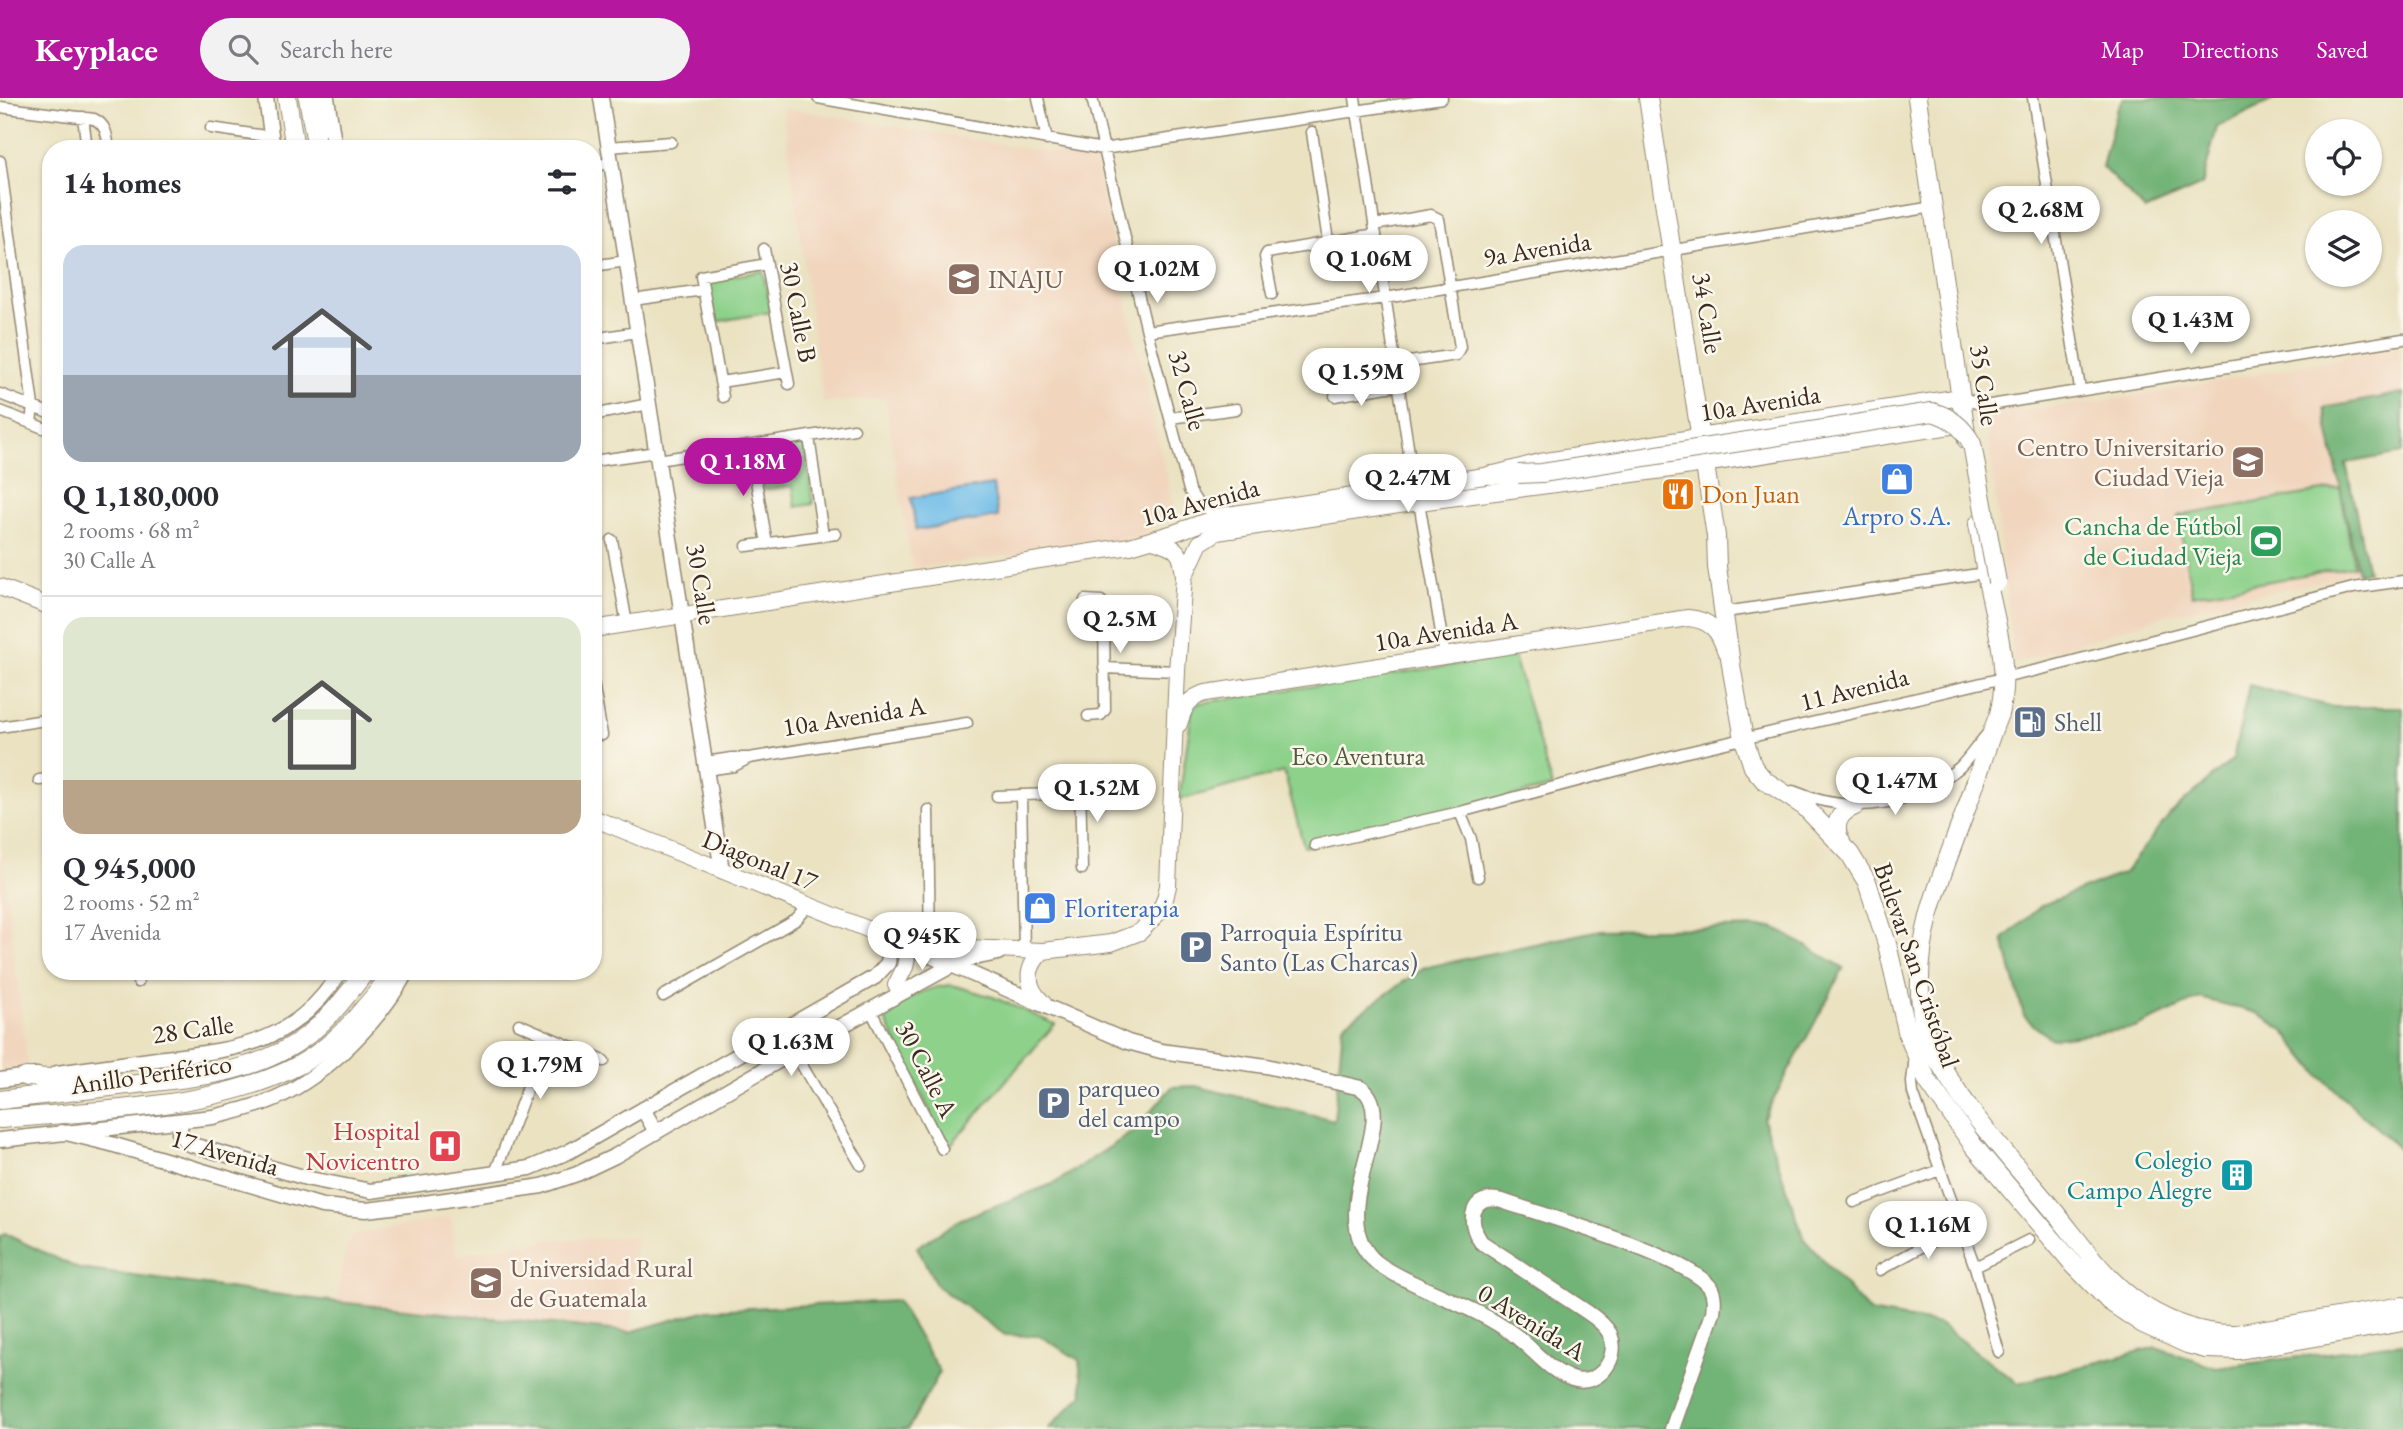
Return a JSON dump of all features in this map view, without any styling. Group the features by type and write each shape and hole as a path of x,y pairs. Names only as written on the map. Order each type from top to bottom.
{"main road":[{"path":"287,98 294,140"},
{"path":"308,98 315,140"},
{"path":"317,140 326,98"},
{"name":"34 Calle","path":"1648,98 1704,463 1732,611 1739,670 1739,711"},
{"name":"35 Calle","path":"1917,98 1964,424 1991,577"},
{"name":"10a Avenida","path":"1184,577 1200,543 1217,532 1369,510 1411,494 1540,462 1961,397"},
{"path":"1491,475 1542,473 1932,412 1943,415 1966,432 1972,444 2005,678"},
{"name":"10a Avenida","path":"602,628 1130,546 1221,516 1671,469 1964,424"},
{"path":"1666,442 1679,446 1682,453 1681,460 1671,469"},
{"name":"34 Calle","path":"1716,536 1717,567 1744,739"},
{"path":"1153,540 1173,547 1178,552 1182,559 1184,577 1173,750"},
{"path":"0,587 42,603"},
{"name":"10a Avenida A","path":"1173,750 1185,706 1197,696 1688,618 1709,623 1718,631 1732,671"},
{"name":"Bulevar San Cristóbal","path":"2005,678 2003,701 1928,915 1922,945 1919,970 1924,1023 1929,1044 1954,1087 2100,1266 2125,1292 2150,1310 2188,1327 2221,1334 2236,1334 2403,1306"},
{"name":"Bulevar San Cristóbal","path":"1744,739 1753,767 1764,780 1805,807 1843,845 1867,882 1887,944 1914,1055 1927,1080 1958,1124 2074,1265 2109,1301 2143,1324 2187,1344 2224,1351 2403,1322"},
{"name":"17 Avenida","path":"1020,951 1111,943 1140,932 1150,923 1166,899 1168,886 1173,750"},
{"path":"1843,845 1836,830 1837,822 1841,814 1855,806"},
{"name":"Diagonal 17","path":"602,822 909,946 1020,951"},
{"path":"896,985 905,967 909,946"},
{"path":"1043,951 1031,966 1028,980 1035,995 1043,1003"},
{"path":"309,1034 347,980"},
{"name":"Anillo Periférico","path":"0,1100 160,1082 248,1067 278,1054 309,1034 359,980"},
{"name":"Anillo Periférico","path":"0,1119 152,1104 209,1096 247,1087 290,1070 325,1048 356,1018 384,980"},
{"path":"26,1077 160,1082"}],"street":[{"path":"266,98 272,140"},
{"path":"326,98 333,140"},
{"name":"30 Calle","path":"601,98 722,871"},
{"path":"818,98 1103,149 1442,98"},
{"path":"1038,98 1047,139"},
{"name":"32 Calle","path":"1092,98 1147,331 1189,490 1198,504 1221,516"},
{"path":"1355,98 1399,385 1445,656"},
{"path":"2033,98 2080,389"},
{"path":"0,107 100,121 108,140"},
{"path":"83,117 86,140"},
{"path":"211,128 260,140"},
{"path":"1312,132 1328,241"},
{"path":"609,147 671,142"},
{"path":"0,161 33,407 31,423"},
{"path":"602,164 611,163"},
{"name":"9a Avenida","path":"1147,331 1385,298 1933,207"},
{"path":"1272,294 1265,257 1268,253 1436,216 1439,219 1459,352 1456,355 1396,364"},
{"name":"30 Calle B","path":"764,249 789,384"},
{"path":"602,265 626,261"},
{"path":"723,397 701,276 767,264"},
{"path":"633,300 703,290"},
{"path":"602,337 637,332"},
{"name":"10a Avenida","path":"1961,397 1984,405 2403,339"},
{"path":"720,382 787,372"},
{"path":"1335,397 1399,385"},
{"path":"0,394 42,410"},
{"path":"602,413 649,404"},
{"path":"1964,424 1984,405"},
{"path":"1170,418 1236,409"},
{"path":"0,411 42,427"},
{"path":"602,460 750,446 854,429"},
{"path":"809,437 822,536"},
{"path":"750,446 767,544"},
{"path":"747,547 835,534"},
{"path":"611,540 627,624"},
{"path":"1732,611 1991,577"},
{"name":"11 Avenida","path":"1315,845 1460,812 1683,753 2005,678 2353,588 2403,581"},
{"path":"1085,600 1096,600 1103,605 1105,710 1101,715 1088,716"},
{"path":"1104,668 1177,671"},
{"path":"0,727 42,720"},
{"name":"10a Avenida A","path":"705,766 734,766 749,758 967,723"},
{"path":"1764,780 1832,804 1855,806 1900,799 1921,792 1959,767 1994,725"},
{"path":"1080,779 1082,869"},
{"path":"997,796 1081,793"},
{"path":"1020,951 1021,795"},
{"path":"928,810 930,948"},
{"path":"1460,812 1471,839 1478,877"},
{"path":"663,996 796,920 808,907"},
{"path":"873,933 889,954 888,963 875,977"},
{"name":"Diagonal 17","path":"909,946 951,966"},
{"name":"17 Avenida","path":"62,1132 322,1206 366,1210 542,1186 577,1174 656,1132 951,966 964,960 1020,951"},
{"name":"0 Avenida A","path":"951,966 1043,1003 1128,1042 1266,1066 1355,1086 1366,1092 1373,1102 1374,1121 1356,1205 1356,1228 1362,1246 1383,1267 1504,1328 1564,1376 1587,1381 1601,1373 1611,1359 1613,1350 1610,1335 1599,1321 1481,1242 1472,1222 1481,1202 1495,1199 1502,1201 1687,1268 1712,1290 1715,1301 1672,1429"},
{"path":"875,977 888,976 896,985 887,1001"},
{"name":"17 Avenida","path":"181,1122 178,1132 182,1139 204,1150 310,1179 371,1191 530,1168 568,1152 875,977"},
{"name":"28 Calle","path":"26,1077 248,1046 281,1031 296,1020 315,1004 334,980"},
{"name":"Anillo Periférico","path":"0,1140 181,1122 244,1110 278,1097 309,1077 364,1032 402,980"},
{"name":"30 Calle A","path":"871,1010 942,1149"},
{"path":"519,1024 604,1061"},
{"path":"495,1173 547,1036"},
{"path":"794,1052 861,1165"},
{"path":"1914,1055 1913,1093 1975,1267 1999,1352"},
{"path":"0,1080 26,1077"},
{"path":"643,1108 656,1132"},
{"path":"201,1171 204,1150"},
{"path":"1854,1202 1940,1170"},
{"path":"1880,1270 1961,1225"},
{"path":"1975,1267 2029,1240"}],"shaded area":[{"name":"INAJU","path":"783,108 1094,160 1174,509 1138,537 912,569 885,398 823,403"},
{"path":"2398,348 2403,393 2324,408 2358,573 2170,614 2014,664 1986,415 2131,397"},
{"path":"0,841 28,1066 0,1069"},
{"name":"Universidad Rural de Guatemala","path":"451,1217 456,1255 548,1240 636,1237 631,1332 337,1302 342,1264 351,1235"}],"green space":[{"path":"2123,98 2277,98 2217,127 2202,185 2145,210 2102,167 2117,109"},
{"path":"763,271 771,312 715,322 708,280"},
{"path":"2403,393 2403,453 2346,463 2368,572 2358,573 2324,408"},
{"path":"804,444 813,504 796,507 793,486 763,490 758,451"},
{"name":"Cancha de Fútbol de Ciudad Vieja","path":"2340,488 2354,566 2192,595 2178,516"},
{"name":"Eco Aventura","path":"1514,656 1552,787 1304,847 1284,772 1179,800 1193,704"},
{"path":"2249,685 2333,707 2403,707 2403,1167 2402,1151 2320,1076 2283,1030 2257,1013 2200,998 2135,1028 2052,1039 2024,1016 2003,939 2042,905 2124,873 2171,813 2233,759"},
{"path":"1773,927 1844,968 1763,1119 1804,1239 1869,1312 1939,1324 2018,1383 2156,1347 2216,1368 2403,1343 2403,1429 1048,1429 1083,1394 1079,1360 1040,1336 1005,1335 937,1286 917,1247 961,1219 1055,1183 1134,1131 1172,1087 1195,1086 1334,1120 1343,1025 1423,968 1600,930"},
{"path":"952,985 993,997 1055,1024 948,1148 884,1017 916,995 933,988"},
{"path":"5,1234 79,1269 337,1302 630,1332 707,1310 897,1301 940,1372 908,1429 1,1429 0,1236"}],"water":[{"path":"993,485 998,517 916,530 911,498"}],"place":[{"name":"INAJU","path":"964,279"},
{"name":"Centro Universitario Ciudad Vieja","path":"2248,462"},
{"name":"Arpro S.A.","path":"1897,479"},
{"name":"Don Juan","path":"1678,494"},
{"name":"Cancha de Fútbol de Ciudad Vieja","path":"2266,541"},
{"name":"Shell","path":"2030,722"},
{"name":"Floriterapia","path":"1040,908"},
{"name":"Parroquia Espíritu Santo (Las Charcas)","path":"1196,947"},
{"name":"parqueo del campo","path":"1054,1103"},
{"name":"Hospital Novicentro","path":"445,1146"},
{"name":"Colegio Campo Alegre","path":"2237,1175"},
{"name":"Universidad Rural de Guatemala","path":"486,1283"}]}
